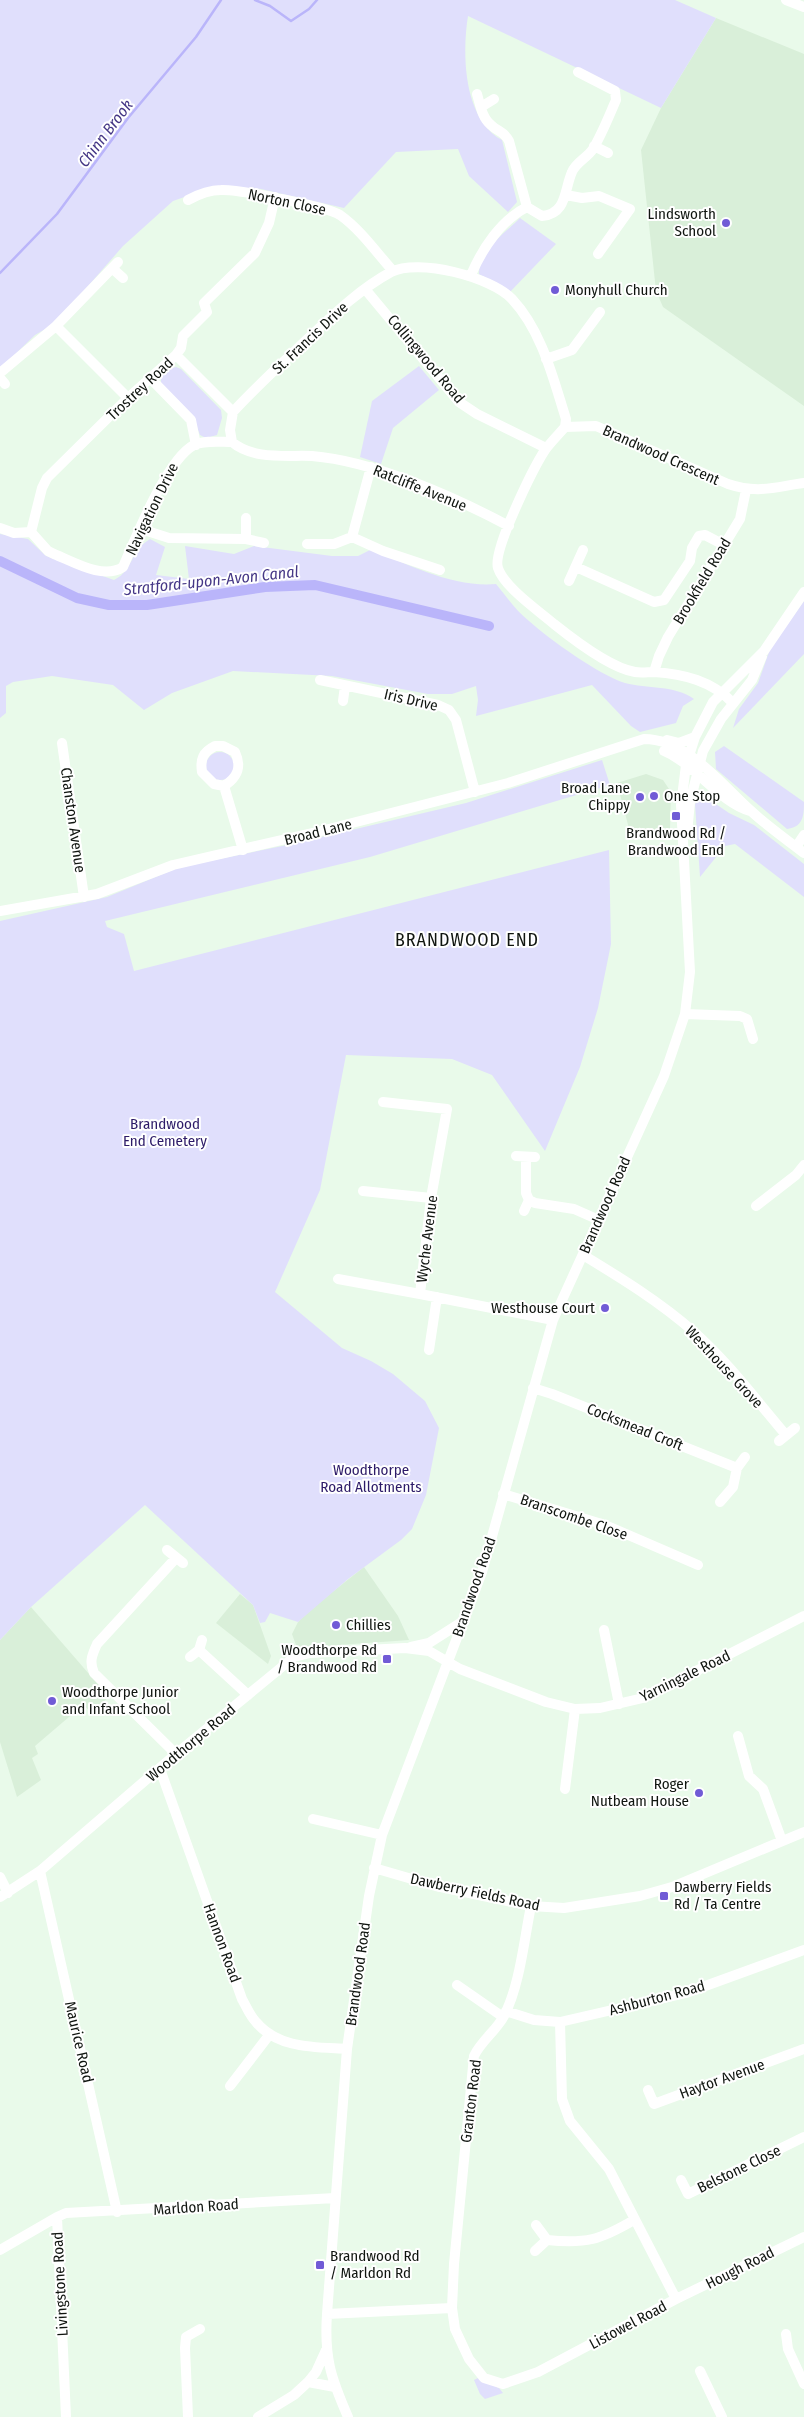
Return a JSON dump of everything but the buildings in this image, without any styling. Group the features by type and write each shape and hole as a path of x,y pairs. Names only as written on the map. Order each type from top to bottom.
{"street":[{"path":"786,0 800,4"},
{"path":"522,210 542,216 550,216 559,209 566,195 572,171 594,146 616,100 615,91 578,72"},
{"path":"477,94 481,107 491,126 504,133 509,142 522,210"},
{"path":"481,107 494,99"},
{"path":"594,146 608,153"},
{"name":"Norton Close","path":"188,200 212,190 224,189 274,197 338,214 354,227 393,271"},
{"path":"566,195 582,198 599,196 630,209 598,254"},
{"name":"Trostrey Road","path":"31,532 42,488 47,478 128,398 176,355 181,348 183,336 207,312 204,303 255,253 269,223 274,197"},
{"path":"471,275 479,256 522,210"},
{"path":"0,373 56,326 116,265 123,278"},
{"path":"393,271 441,269 471,275 512,298 540,344 546,359 566,418 565,427 546,448 536,466 509,526 496,561 498,569 514,589 560,628 619,667 636,672 654,672 698,679 722,691 733,703"},
{"name":"St. Francis Drive","path":"233,412 337,311 365,289 393,271"},
{"name":"Collingwood Road","path":"365,289 459,402 477,414 546,448"},
{"path":"546,359 572,350 600,312"},
{"path":"56,326 128,398"},
{"path":"151,379 191,420 196,445 232,442 230,430 233,412 176,355"},
{"name":"Brandwood Crescent","path":"565,427 596,426 702,473 746,490"},
{"name":"Ratcliffe Avenue","path":"232,442 250,453 315,457 371,467 437,493 509,526"},
{"name":"Navigation Drive","path":"31,532 48,551 90,568 111,572 124,567 160,489 177,458 196,445"},
{"path":"352,537 371,467"},
{"path":"746,490 765,490 804,483"},
{"name":"Brookfield Road","path":"654,672 668,637 740,519 746,490"},
{"path":"246,518 246,539"},
{"path":"0,528 14,533 31,532"},
{"path":"141,529 169,538 246,539 264,543"},
{"path":"576,567 654,602 660,602 664,600 690,561 692,548 698,536 705,534 724,545"},
{"path":"307,544 334,544 352,537 383,551 440,570"},
{"path":"569,581 583,550"},
{"path":"764,650 804,592"},
{"name":"Brandwood Road","path":"684,844 692,770 689,755 695,737 706,713 722,691 764,650"},
{"name":"Brandwood Road","path":"326,2350 335,2198 347,2049 374,1868 382,1835 447,1661 466,1620 482,1572 553,1320 664,1076 685,1014 690,972 681,805 692,770 701,762 710,736 752,680 764,650"},
{"name":"Iris Drive","path":"320,680 438,705 449,710 456,720 475,792"},
{"path":"343,701 345,686"},
{"name":"Broad Lane","path":"0,911 14,906 84,897 173,865 242,850 539,775 634,742 661,738 680,743 695,737"},
{"path":"652,739 701,762 751,811 800,850 804,836"},
{"path":"634,742 650,744 673,755 736,807 751,811"},
{"name":"Chanston Avenue","path":"62,743 84,897"},
{"path":"224,786 242,850"},
{"path":"685,1014 740,1016 747,1019 753,1039"},
{"name":"Wyche Avenue","path":"383,1102 447,1109 432,1198 420,1294 553,1320"},
{"path":"526,1157 526,1193 529,1200 535,1203 574,1210 599,1220"},
{"path":"756,1206 796,1175 804,1165"},
{"path":"363,1191 432,1198"},
{"path":"524,1211 529,1200"},
{"name":"Westhouse Grove","path":"583,1255 619,1276 694,1332 721,1359 783,1438 795,1428"},
{"path":"338,1279 420,1294"},
{"path":"429,1350 437,1297"},
{"name":"Cocksmead Croft","path":"533,1388 736,1468"},
{"path":"720,1502 733,1487 736,1468 745,1457"},
{"name":"Branscombe Close","path":"504,1494 605,1525 698,1565"},
{"path":"167,1550 180,1560 97,1644 90,1665 94,1673 176,1754"},
{"name":"Yarningale Road","path":"447,1661 460,1670 538,1699 575,1709 619,1704 643,1698 804,1616"},
{"name":"Woodthorpe Road","path":"4,1895 40,1871 176,1754 294,1657 310,1653 405,1648 429,1643 466,1620"},
{"path":"604,1630 619,1704"},
{"path":"190,1657 201,1645 248,1696"},
{"name":"Woodthorpe Road","path":"405,1648 429,1651 447,1661"},
{"path":"565,1789 575,1709"},
{"path":"738,1736 749,1776 763,1789 782,1841"},
{"name":"Hannon Road","path":"160,1769 242,1999 256,2023 270,2034 298,2046 347,2049"},
{"path":"313,1819 382,1835"},
{"name":"Dawberry Fields Road","path":"374,1868 436,1886 531,1906 564,1908 640,1896 698,1877 804,1832"},
{"name":"Maurice Road","path":"40,1871 117,2212"},
{"path":"0,1877 4,1895"},
{"name":"Granton Road","path":"452,2308 454,2254 474,2056 505,2014 512,1995 531,1906"},
{"name":"Ashburton Road","path":"457,1985 505,2014 534,2020 560,2022 686,1993 804,1950"},
{"name":"Listowel Road","path":"452,2308 455,2329 469,2359 484,2378 503,2384 538,2372 676,2299 609,2169 570,2121 562,2099 560,2022"},
{"path":"230,2086 270,2034"},
{"name":"Haytor Avenue","path":"648,2090 654,2104 804,2049"},
{"name":"Belstone Close","path":"681,2180 688,2194 804,2137"},
{"name":"Marldon Road","path":"57,2217 66,2214 335,2198"},
{"name":"Livingstone Road","path":"3,2249 57,2217 66,2417"},
{"path":"535,2251 547,2240 571,2242 594,2240 634,2220"},
{"path":"536,2225 547,2240"},
{"path":"0,2237 3,2249"},
{"name":"Hough Road","path":"676,2299 804,2237"},
{"path":"327,2314 452,2308"},
{"path":"188,2417 186,2337 200,2329"},
{"path":"786,2334 788,2349 804,2384"},
{"path":"258,2417 294,2395 308,2382 316,2372 326,2350"},
{"path":"326,2350 335,2387 348,2417"},
{"path":"700,2371 722,2417"},
{"path":"308,2382 335,2387"}],"shaded area":[{"name":"Lindsworth School","path":"716,18 804,54 804,406 663,307 656,291 641,150 661,108"},
{"path":"646,774 663,780 671,792 670,829 631,836 617,783"},
{"path":"364,1567 398,1616 409,1640 297,1648 292,1634 298,1622 312,1608"},
{"path":"240,1594 253,1605 271,1656 268,1664 216,1623"},
{"name":"Woodthorpe Junior and Infant School","path":"31,1607 109,1697 91,1712 83,1705 35,1746 38,1754 32,1758 41,1780 17,1797 0,1742 0,1640"}],"green space":[{"path":"0,0 675,0 716,18 661,108 468,16 465,48 468,84 479,117 489,130 502,140 517,202 508,212 469,176 458,149 396,152 344,208 261,189 216,186 173,201 123,246 56,323 35,335 0,369"},
{"path":"520,218 556,244 509,293 479,274 480,266 493,243"},
{"path":"419,366 439,390 393,428 381,464 360,457 372,401"},
{"path":"176,367 181,369 221,410 222,418 217,435 206,438 200,435 192,415 161,383 161,377 168,369"},
{"path":"0,534 28,539 46,556 114,580 125,571 138,549 150,539 165,547 156,575 189,579 185,546 234,554 254,546 332,556 358,556 372,549 416,568 448,579 481,584 496,584 520,613 538,629 575,656 614,679 634,685 678,691 694,699 683,706 676,723 640,732 631,726 592,685 476,716 478,700 476,686 452,694 428,694 332,676 233,671 172,693 144,710 113,685 52,676 13,682 6,686 6,713 0,718"},
{"path":"804,601 804,654 733,728 739,709 758,683 770,649"},
{"path":"724,746 804,802 802,820 796,826 787,829 716,769 715,752"},
{"path":"220,752 230,756 234,766 230,776 220,780 210,776 206,766 210,756"},
{"name":"Brandwood End Cemetery","path":"602,760 610,785 370,857 105,921 107,927 124,934 134,971 609,850 611,944 598,1008 580,1067 545,1151 492,1075 452,1059 346,1055 320,1190 275,1292 342,1348 371,1361 393,1374 425,1401 439,1428 426,1495 412,1529 401,1540 348,1579 298,1622 270,1613 265,1622 260,1623 253,1605 145,1505 31,1607 0,1640 0,921 107,897 180,867 292,844 466,803"},
{"path":"701,798 707,798 729,813 754,825 804,864 804,897 735,844 725,846 700,877 695,804"},
{"path":"478,2378 499,2388 503,2393 485,2399 480,2394 474,2380"}],"waterway":[{"name":"Chinn Brook","path":"0,273 57,214 128,118 196,37 221,0"},
{"name":"Chinn Brook","path":"255,0 270,6 291,21 309,9 317,0"},
{"name":"Stratford-upon-Avon Canal","path":"0,561 77,598 109,605 147,605 265,587 315,585 489,626"}],"place":[{"name":"Lindsworth School","path":"726,223"},
{"name":"Monyhull Church","path":"555,290"},
{"name":"One Stop","path":"654,796"},
{"name":"Broad Lane Chippy","path":"640,797"},
{"name":"Brandwood Rd / Brandwood End","path":"676,816"},
{"name":"Westhouse Court","path":"605,1308"},
{"name":"Chillies","path":"336,1625"},
{"name":"Woodthorpe Rd / Brandwood Rd","path":"387,1659"},
{"name":"Woodthorpe Junior and Infant School","path":"52,1701"},
{"name":"Roger Nutbeam House","path":"699,1793"},
{"name":"Dawberry Fields Rd / Ta Centre","path":"664,1896"},
{"name":"Brandwood Rd / Marldon Rd","path":"320,2265"}],"district":[{"name":"BRANDWOOD END","path":"467,940"}],"park label":[{"name":"Woodthorpe Road Allotments","path":"371,1478"}]}
